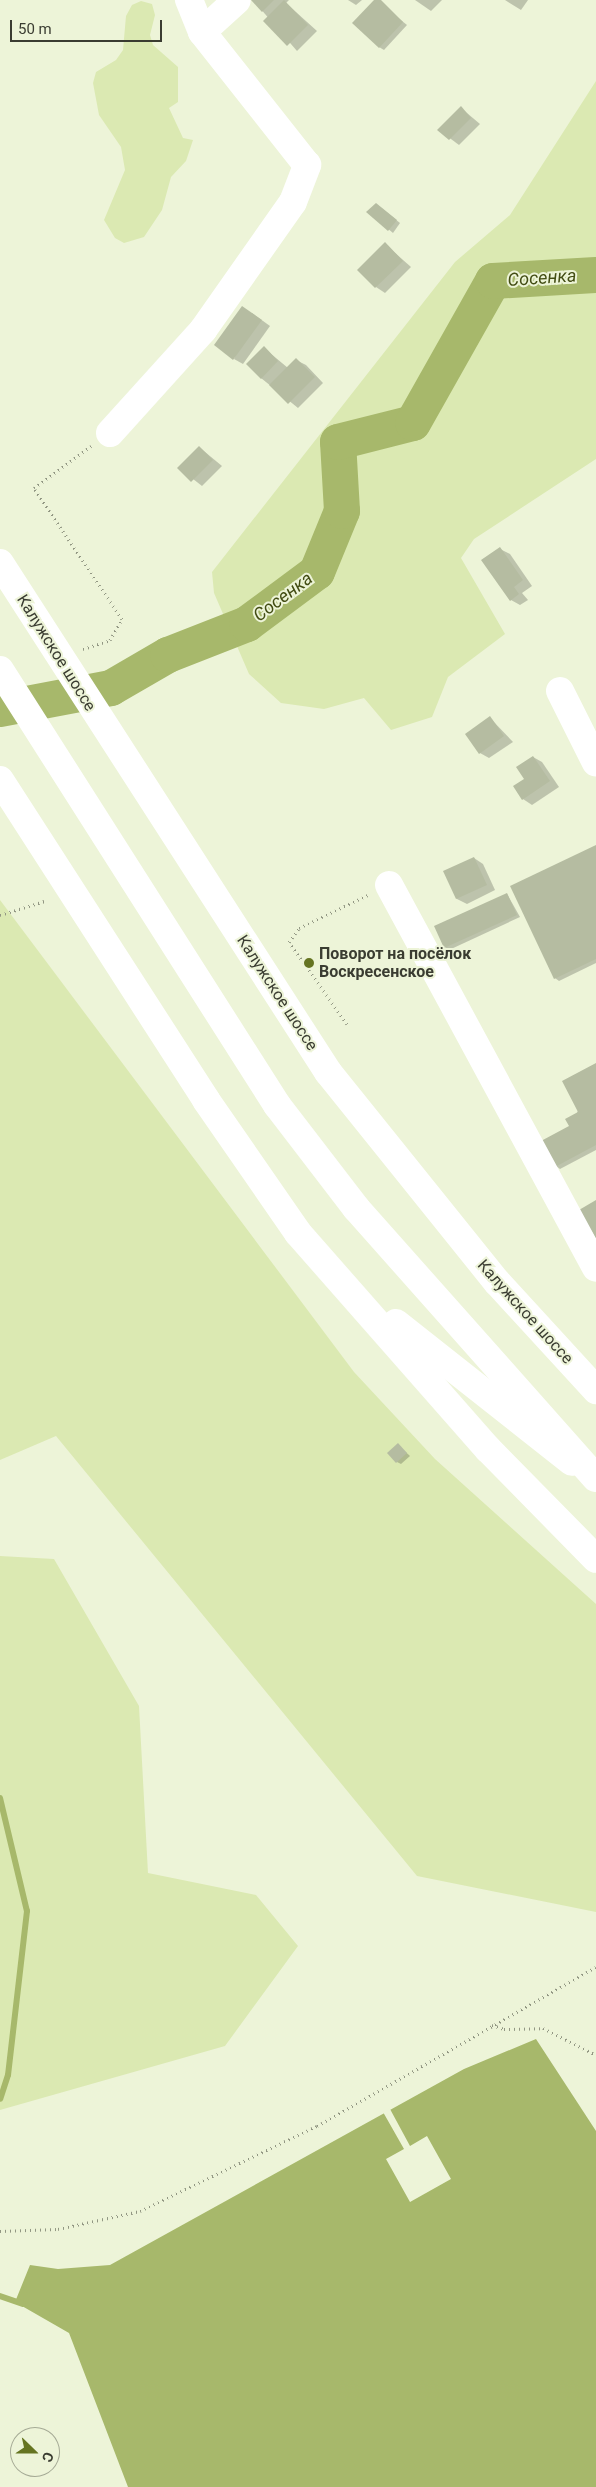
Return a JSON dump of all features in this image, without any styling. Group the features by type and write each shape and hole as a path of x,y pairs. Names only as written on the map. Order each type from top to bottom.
{"main road":[{"path":"110,433 203,330 294,202 307,165 202,32 189,0"},
{"path":"202,32 237,0"},
{"name":"Калужское шоссе","path":"0,563 63,651 140,782 328,1072 497,1282 596,1390"},
{"path":"0,670 277,1105 356,1208 596,1479"},
{"path":"560,691 596,763"},
{"path":"0,780 40,846 206,1100 298,1233 488,1449 596,1559"},
{"path":"389,885 596,1268"},
{"path":"335,1273 596,1479"}],"path":[{"path":"63,651 110,640 122,619 34,488 110,433"},
{"path":"347,1024 289,942 299,928 389,885"},
{"path":"0,915 45,901"},
{"path":"0,2231 58,2229 140,2211 318,2126 492,2024 596,1967"},
{"path":"492,2024 504,2030 543,2028 596,2055"}],"shaded area":[{"path":"141,1 152,4 155,15 150,35 153,45 178,67 178,102 169,108 183,138 193,140 186,161 171,177 162,210 144,237 124,243 115,238 104,220 125,170 121,147 99,115 93,83 96,72 116,60 123,50 126,16 132,5"},
{"path":"596,81 596,459 474,539 461,558 505,634 448,677 432,717 391,730 364,698 324,709 281,703 249,674 214,593 212,572 455,262 510,215"},
{"path":"0,900 354,1372 435,1459 596,1604 596,1912 417,1876 56,1436 0,1460"},
{"path":"0,1556 54,1559 139,1706 148,1873 256,1895 298,1946 225,2046 0,2110"},
{"path":"536,2039 596,2131 596,2487 128,2487 69,2333 15,2302 30,2265 58,2269 110,2265 464,2069"}],"pier":[{"path":"390,2109 410,2146 427,2136 451,2179 410,2202 386,2159 404,2149 383,2112"}],"building":[{"path":"251,0 274,0 262,12"},
{"path":"284,0 308,25 287,46 263,21"},
{"path":"374,0 381,0 403,22 379,48 352,23"},
{"path":"461,106 471,118 449,140 437,130"},
{"path":"376,203 397,220 388,231 366,212"},
{"path":"385,242 403,261 375,288 357,270"},
{"path":"242,306 262,320 233,360 214,345"},
{"path":"264,346 278,361 261,379 246,364"},
{"path":"296,358 315,377 288,404 269,385"},
{"path":"199,446 213,460 191,482 177,468"},
{"path":"500,547 523,580 514,587 519,594 510,601 481,560"},
{"path":"490,716 504,736 479,754 465,734"},
{"path":"533,756 550,781 522,800 513,786 524,779 516,767"},
{"path":"596,845 596,959 554,979 510,886"},
{"path":"474,857 487,885 456,899 443,871"},
{"path":"507,893 517,915 444,948 434,926"},
{"path":"596,1063 596,1145 555,1167 541,1141 569,1126 565,1119 578,1112 562,1081"},
{"path":"596,1200 596,1239 579,1210"},
{"path":"398,1443 407,1453 396,1463 387,1453"}],"waterway":[{"name":"Сосенка","path":"0,709 111,688 168,655 247,624 317,572 342,511 338,442 413,423 493,281 596,275"},
{"path":"0,1798 27,1911 8,2075 0,2099"},
{"path":"0,2296 23,2304"}],"place":[{"name":"Поворот на посёлок Воскресенское","path":"309,963"}]}
